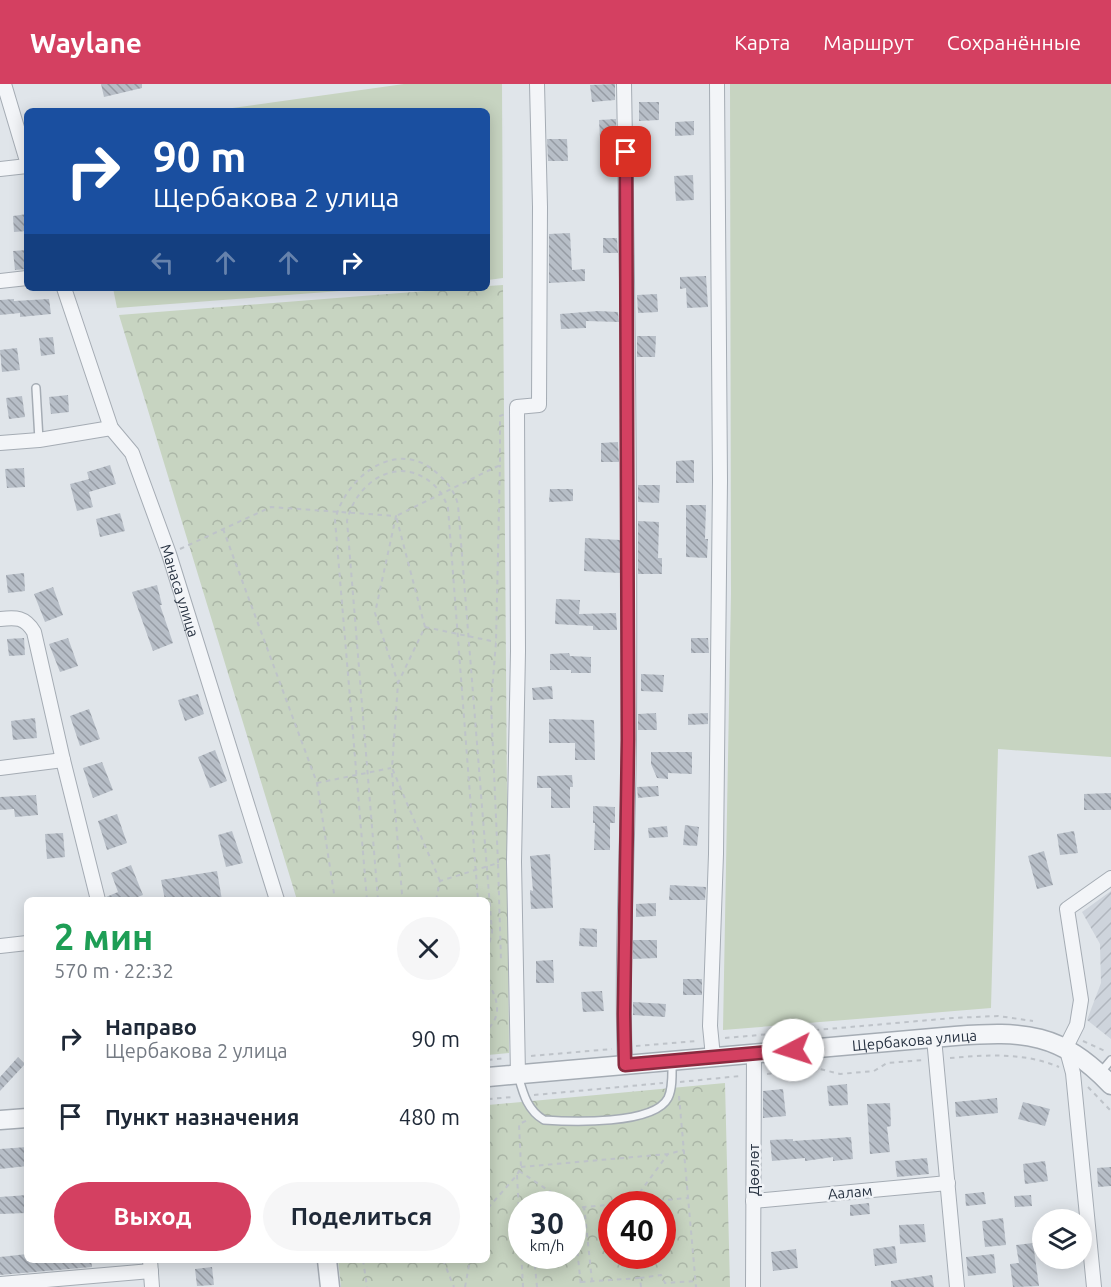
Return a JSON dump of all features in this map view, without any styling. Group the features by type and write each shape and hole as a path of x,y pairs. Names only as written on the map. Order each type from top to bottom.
{"street":[{"path":"4,84 5,104 24,156"},
{"path":"514,1066 514,862 518,663 517,407 539,405 540,207 537,84"},
{"path":"624,84 628,288 625,1065"},
{"path":"713,1058 710,1026 716,854 720,480 717,84"},
{"path":"0,169 24,165"},
{"path":"0,281 24,278"},
{"name":"Манаса улица","path":"65,291 111,428 132,453 169,554 276,897"},
{"path":"0,443 39,440 111,428"},
{"path":"0,619 21,619 34,632 97,897"},
{"path":"0,768 63,760"},
{"path":"1094,1287 1073,1073 1073,1043 1081,1000 1067,909 1111,878"},
{"path":"0,946 24,943"},
{"name":"Щербакова улица","path":"490,1076 514,1066 625,1065 934,1038 1008,1034 1073,1043 1107,1072"},
{"path":"934,1038 957,1287"},
{"name":"Дөөлөт","path":"753,1287 754,1054"},
{"path":"0,1120 24,1118"},
{"name":"Аалам","path":"753,1201 948,1183"},
{"path":"0,1284 43,1284 151,1263 152,1287"},
{"path":"327,1263 330,1287"}],"lane":[{"path":"36,388 39,440"},
{"path":"514,1066 524,1096 536,1116 544,1120 556,1121 615,1119 647,1114 657,1110 669,1098 672,1061"}],"path":[{"path":"502,966 491,703 496,642 500,416 517,407"},
{"path":"367,897 335,520 345,495 358,479 374,466 408,459 423,463 435,471 456,495 458,505 489,897"},
{"path":"169,554 271,507 396,516 500,465"},
{"path":"378,897 347,521 355,500 379,476 407,471 429,480 441,494 448,508 478,897"},
{"path":"396,516 425,627 398,683 392,768 403,897"},
{"path":"396,516 375,613 398,683"},
{"path":"223,529 317,783 335,897"},
{"path":"425,627 496,642"},
{"path":"317,783 392,768"},
{"path":"392,768 440,881 437,897"},
{"path":"440,881 498,863"},
{"path":"490,910 492,932 490,940"},
{"path":"490,986 496,996 497,1005 496,1015 490,1027"},
{"path":"716,1039 953,1017"},
{"path":"1073,1043 1105,1051"},
{"path":"696,1287 678,1082 820,1069 840,1074 874,1071 886,1063 1015,1055 1054,1065 1073,1073 1111,1111"},
{"path":"490,1060 514,1066"},
{"path":"490,1099 671,1083"},
{"path":"490,1206 517,1175 521,1167 519,1124 536,1116"},
{"path":"521,1167 668,1154 684,1150"},
{"path":"641,1191 668,1154"},
{"path":"519,1170 550,1191"},
{"path":"517,1175 524,1287"},
{"path":"676,1199 688,1198"},
{"path":"586,1225 592,1281"},
{"path":"363,1263 367,1287"},
{"path":"444,1263 454,1287"},
{"path":"465,1287 469,1263"},
{"path":"535,1269 537,1287"},
{"path":"580,1269 581,1287"},
{"path":"581,1282 661,1275 665,1283 696,1281"},
{"path":"640,1278 641,1287"}],"shaded area":[{"path":"1111,891 1111,1039 1087,1020 1101,983 1100,944 1082,912"}],"green space":[{"path":"404,84 502,84 503,278 490,280 490,108 232,108"},
{"path":"730,84 1111,84 1111,757 998,749 991,1008 723,1030 731,594"},
{"path":"503,285 509,1053 490,1055 490,897 296,897 119,315 426,291 490,291 490,286"},
{"path":"114,291 341,291 117,308"},
{"path":"725,1083 730,1287 341,1287 338,1263 490,1263 490,1105"}],"building":[{"path":"101,84 142,84 142,88 104,97"},
{"path":"615,84 615,100 592,102 590,85"},
{"path":"639,102 659,102 659,120 639,121"},
{"path":"616,119 616,137 600,138 599,120"},
{"path":"694,121 694,135 675,136 675,122"},
{"path":"547,139 567,139 568,161 548,161"},
{"path":"693,175 694,200 676,201 674,176"},
{"path":"24,214 24,231 14,232 13,216"},
{"path":"570,233 572,270 585,269 585,281 549,283 549,234"},
{"path":"603,238 617,238 618,253 603,253"},
{"path":"24,250 24,269 15,270 13,251"},
{"path":"706,276 708,307 687,308 686,288 680,289 680,277"},
{"path":"657,294 658,312 638,313 637,295"},
{"path":"14,299 14,301 49,299 51,314 20,317 20,313 0,315 0,300"},
{"path":"618,312 619,322 586,321 586,328 561,329 560,314"},
{"path":"637,336 656,336 655,357 637,357"},
{"path":"53,337 55,354 41,356 39,338"},
{"path":"17,348 20,370 2,372 0,350"},
{"path":"68,395 69,412 51,414 49,397"},
{"path":"22,396 25,417 9,419 6,398"},
{"path":"618,442 619,462 601,462 601,443"},
{"path":"694,460 694,483 676,483 676,461"},
{"path":"110,465 116,484 89,492 93,507 77,511 70,484 89,479 87,472"},
{"path":"24,468 25,487 7,488 5,469"},
{"path":"638,485 660,485 659,503 638,502"},
{"path":"550,489 573,489 573,501 549,502"},
{"path":"686,505 706,505 707,558 686,557"},
{"path":"120,513 125,531 100,537 96,519"},
{"path":"638,521 659,522 658,558 662,558 662,574 638,574"},
{"path":"585,538 620,540 620,573 584,571"},
{"path":"24,573 25,591 8,593 6,575"},
{"path":"157,585 162,605 160,605 173,643 153,651 132,592"},
{"path":"53,587 63,615 45,622 34,594"},
{"path":"556,599 580,600 579,614 616,613 617,630 593,630 593,626 555,624"},
{"path":"24,638 25,655 9,656 7,639"},
{"path":"68,638 78,666 60,672 49,644"},
{"path":"691,638 708,638 709,653 691,653"},
{"path":"569,653 570,656 591,657 591,673 550,670 550,654"},
{"path":"641,674 664,675 663,692 641,691"},
{"path":"552,686 553,699 533,700 532,688"},
{"path":"198,694 204,714 185,721 178,700"},
{"path":"89,709 100,739 80,746 70,716"},
{"path":"656,713 657,730 638,730 638,714"},
{"path":"708,713 708,724 688,725 688,714"},
{"path":"35,718 37,738 13,740 11,721"},
{"path":"549,719 594,720 595,760 575,760 575,743 549,743"},
{"path":"215,750 227,781 210,788 198,757"},
{"path":"651,752 692,752 692,774 668,773 668,779 657,778 651,764"},
{"path":"102,762 113,790 93,798 83,768"},
{"path":"572,775 570,808 551,808 551,788 537,788 537,776"},
{"path":"658,786 659,796 638,798 637,787"},
{"path":"1111,793 1111,810 1084,810 1084,794"},
{"path":"36,795 38,815 15,817 14,809 0,810 0,797"},
{"path":"593,806 615,807 615,823 610,823 610,850 594,850"},
{"path":"117,814 127,843 107,850 98,821"},
{"path":"685,825 699,827 697,846 683,845"},
{"path":"667,826 668,837 649,838 648,828"},
{"path":"232,831 243,863 226,867 218,835"},
{"path":"1074,831 1078,853 1060,855 1057,834"},
{"path":"63,833 65,857 47,859 45,834"},
{"path":"1044,851 1053,885 1037,889 1028,856"},
{"path":"550,854 553,908 531,909 530,890 533,891 530,856"},
{"path":"131,865 143,895 106,897 118,892 111,873"},
{"path":"217,871 221,897 164,897 161,880"},
{"path":"670,885 706,887 705,900 669,900"},
{"path":"656,903 656,916 636,917 636,904"},
{"path":"580,928 597,929 597,947 579,946"},
{"path":"633,940 657,940 657,958 633,959"},
{"path":"553,960 554,983 536,983 536,961"},
{"path":"683,979 702,979 702,995 683,995"},
{"path":"602,991 604,1011 583,1012 581,992"},
{"path":"633,1002 666,1004 665,1017 633,1015"},
{"path":"18,1057 24,1063 0,1091 0,1077"},
{"path":"847,1084 848,1105 829,1106 827,1086"},
{"path":"783,1089 786,1116 763,1118 763,1091"},
{"path":"997,1098 998,1113 956,1117 955,1102"},
{"path":"1023,1102 1050,1109 1045,1126 1018,1119"},
{"path":"890,1103 891,1126 887,1127 890,1152 870,1154 867,1104"},
{"path":"851,1137 853,1159 833,1161 833,1157 805,1161 805,1158 772,1161 770,1140 793,1139 793,1141"},
{"path":"24,1147 24,1166 0,1169 0,1149"},
{"path":"927,1158 929,1174 897,1177 895,1161"},
{"path":"1045,1161 1048,1181 1025,1184 1023,1164"},
{"path":"1111,1167 1111,1186 1098,1187 1097,1168"},
{"path":"984,1192 986,1204 966,1206 965,1194"},
{"path":"24,1195 24,1213 0,1214 0,1197"},
{"path":"1031,1195 1032,1206 1015,1207 1014,1196"},
{"path":"869,1203 870,1214 850,1216 850,1205"},
{"path":"1003,1218 1006,1245 985,1247 982,1221"},
{"path":"924,1224 926,1242 900,1244 899,1225"},
{"path":"1032,1243 1032,1269 1037,1269 1039,1286 1013,1287 1010,1264 1019,1263 1016,1245"},
{"path":"895,1246 897,1263 875,1266 873,1249"},
{"path":"796,1249 798,1268 773,1271 771,1252"},
{"path":"24,1254 24,1263 91,1263 92,1267 0,1275 0,1257"},
{"path":"994,1254 996,1273 968,1276 966,1257"},
{"path":"212,1267 214,1285 197,1286 195,1269"},
{"path":"932,1275 934,1287 891,1287 891,1281"}],"route":[{"path":"626,152 628,739 625,1065 793,1050"}]}
